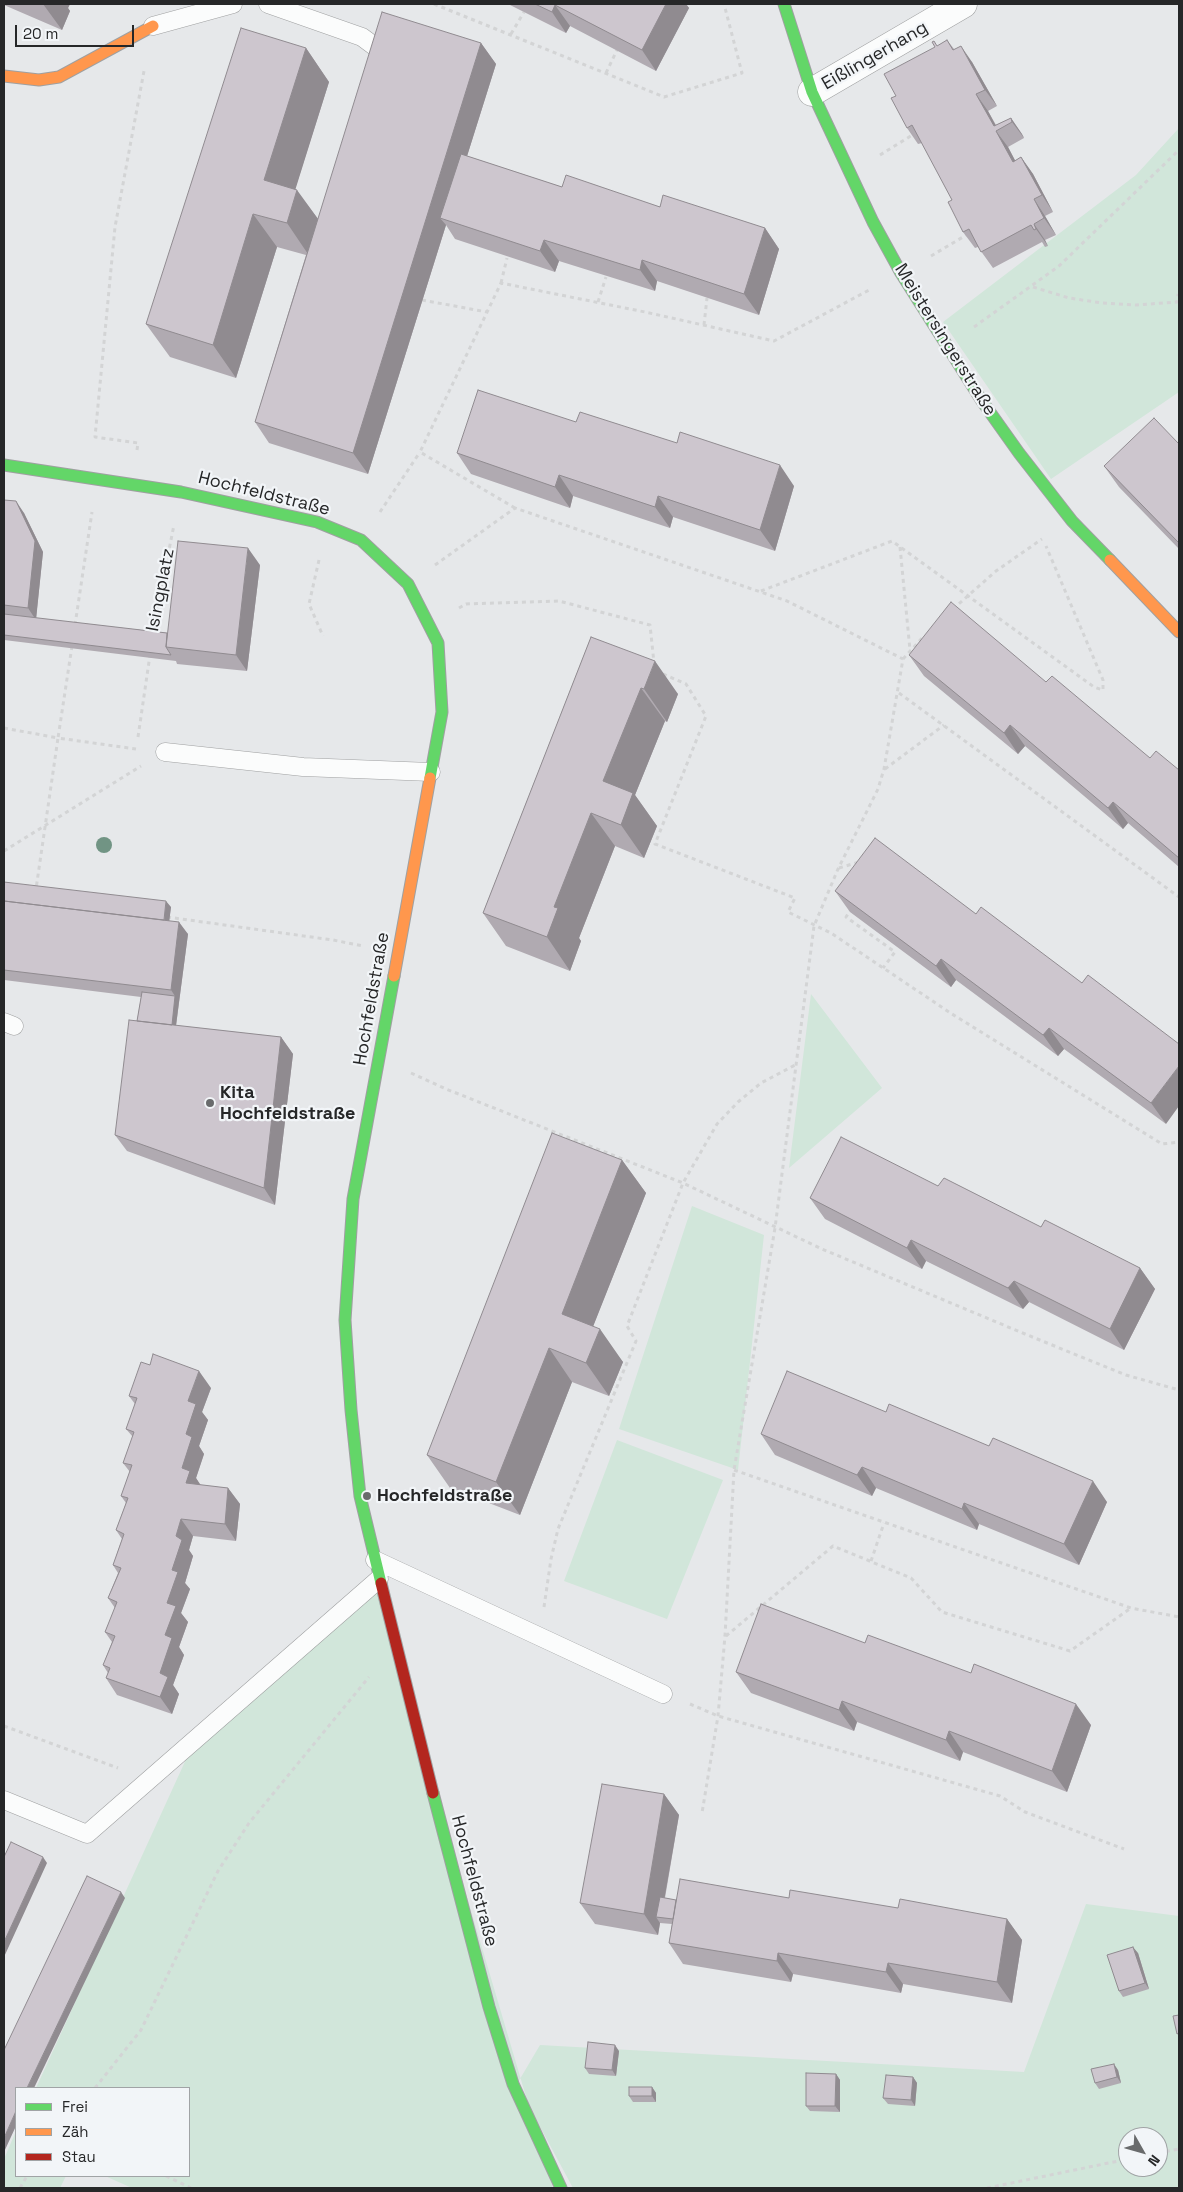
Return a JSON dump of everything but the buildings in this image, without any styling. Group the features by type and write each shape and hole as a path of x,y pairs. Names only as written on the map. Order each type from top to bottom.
{"street":[{"name":"Meistersingerstraße","path":"784,4 812,92 861,197 901,273 982,401 1072,520 1179,632"},
{"name":"Eißlingerhang","path":"812,92 964,4"},
{"path":"4,76 39,80 59,77 153,26"},
{"name":"Hochfeldstraße","path":"4,465 97,481 181,492 317,522 361,540 408,584 438,643 442,712 353,1199 345,1320 351,1410 360,1496 451,1867 489,2007 513,2084 561,2188"}],"lane":[{"path":"153,26 232,4"},
{"path":"268,4 362,37 389,57"},
{"path":"165,752 303,767 432,772"},
{"path":"375,1560 663,1694"},
{"path":"4,1800 87,1834 379,1579"}],"path":[{"path":"434,4 664,97 742,73 724,4"},
{"path":"511,34 524,12"},
{"path":"130,485 138,443 95,437 115,227 153,26"},
{"path":"606,73 617,50"},
{"path":"947,345 1059,266 1179,150"},
{"path":"501,283 598,302 774,341 901,273 968,234"},
{"path":"361,540 420,452 501,283 507,258"},
{"path":"598,302 606,277"},
{"path":"1033,286 1069,298 1128,304 1177,302 1178,294"},
{"path":"704,325 707,298"},
{"path":"422,300 487,312"},
{"path":"420,452 515,508 762,591 787,601 903,659"},
{"path":"75,627 97,481"},
{"name":"Isingplatz","path":"152,637 153,621 181,492"},
{"path":"408,584 515,508"},
{"path":"323,636 309,604 328,527"},
{"path":"762,591 892,541 967,596 1094,687 1103,690 1103,680 1043,538 1004,565 967,596 946,615"},
{"path":"900,547 910,650"},
{"path":"428,623 466,604 559,601 650,625 654,670 686,684 706,716 655,844 795,898 788,912 831,933 952,1014 1162,1144 1179,1142"},
{"path":"702,1813 718,1716 725,1636 734,1470 775,1228 798,1063 814,926 838,869 878,790 899,692 903,659 930,631"},
{"path":"36,896 72,642"},
{"name":"Isingplatz","path":"136,748 151,647"},
{"path":"899,692 1179,897"},
{"path":"884,769 944,725"},
{"path":"4,728 58,738 165,752"},
{"path":"4,851 165,752"},
{"path":"838,869 866,860"},
{"path":"856,902 846,917 895,952 883,969"},
{"path":"161,916 333,940"},
{"path":"379,1058 446,1089 684,1183 775,1228 910,1286 1114,1370 1179,1390"},
{"path":"539,1637 551,1558 558,1529 636,1341 627,1326 684,1183 717,1124 738,1102 761,1083 798,1063"},
{"path":"734,1470 1131,1608 1179,1616"},
{"path":"871,1561 884,1523"},
{"path":"725,1636 833,1546 911,1578 942,1612 1070,1651 1131,1608"},
{"path":"97,2087 141,2030 218,1871 248,1823 396,1644"},
{"path":"718,1716 1000,1796 1025,1812 1124,1849"},
{"path":"4,1726 148,1779"},
{"path":"988,2188 1118,2161"},
{"path":"20,2188 26,2177"},
{"path":"168,2177 192,2188"}],"green space":[{"path":"1179,128 1179,392 1051,479 943,322 1136,175"},
{"path":"811,994 882,1088 789,1168"},
{"path":"692,1206 764,1235 738,1470 619,1429"},
{"path":"617,1440 723,1480 667,1619 564,1581"},
{"path":"374,1582 553,2188 132,2188 107,2177 190,2177 190,2087 36,2087 193,1744"},
{"path":"1086,1904 1179,1916 1179,2188 573,2188 517,2084 540,2045 1024,2072"},
{"path":"15,2133 15,2177 66,2177 60,2188 4,2188 4,2159"}],"traffic: fast":[{"path":"784,4 812,92 873,222 901,273 982,401 1019,453 1072,521 1110,560"},
{"path":"4,465 181,492 317,522 361,540 408,584 438,643 442,712 430,778"},
{"path":"381,1583 360,1496 351,1410 345,1320 353,1199 394,976"},
{"path":"433,1793 489,2007 513,2084 561,2188"}],"traffic: slow":[{"path":"4,76 39,80 59,77 153,26"},
{"path":"1110,560 1179,632"},
{"path":"394,976 430,778"}],"traffic: jam":[{"path":"381,1583 433,1793"}],"place":[{"name":"Kita Hochfeldstraße","path":"210,1103"},
{"name":"Hochfeldstraße","path":"367,1496"}]}
